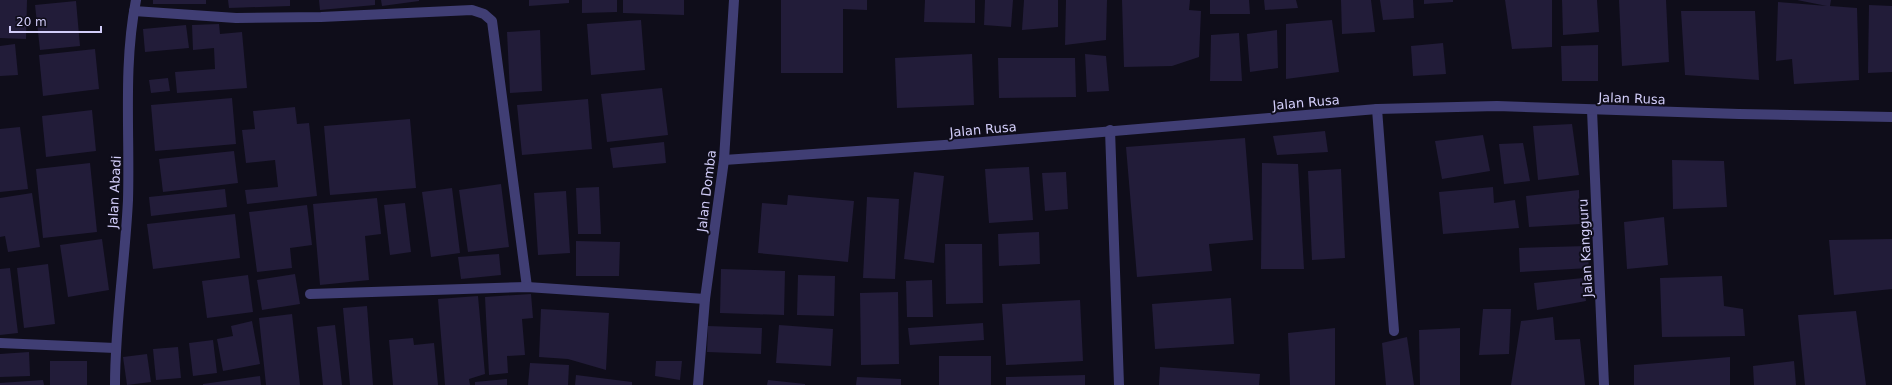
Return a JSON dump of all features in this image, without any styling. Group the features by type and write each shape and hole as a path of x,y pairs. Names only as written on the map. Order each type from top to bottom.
{"street":[{"name":"Jalan Abadi","path":"115,385 115,348 128,202 130,41 136,0"},
{"name":"Jalan Domba","path":"698,385 705,299 724,160 734,0"},
{"path":"134,11 236,18 321,17 472,10 490,17 492,21 527,287"},
{"name":"Jalan Rusa","path":"724,160 959,144 1110,130 1377,109 1497,106 1592,110 1892,117"},
{"path":"1377,109 1394,331"},
{"name":"Jalan Kangguru","path":"1592,110 1604,385"},
{"path":"1110,130 1120,385"},
{"path":"310,294 527,287 705,299"},
{"path":"0,343 115,348"}],"building":[{"path":"0,0 27,0 26,39 0,38"},
{"path":"153,0 206,0 206,4 153,4"},
{"path":"228,0 290,0 290,6 229,8"},
{"path":"319,0 375,0 375,5 320,10"},
{"path":"381,0 419,0 419,1 382,6"},
{"path":"529,0 569,0 569,3 529,6"},
{"path":"582,0 617,0 617,12 582,13"},
{"path":"623,0 684,0 684,15 623,13"},
{"path":"781,0 867,0 867,10 843,9 843,73 781,73"},
{"path":"925,0 975,0 975,23 924,22"},
{"path":"985,0 1013,0 1011,27 984,25"},
{"path":"1024,0 1058,0 1058,27 1022,30"},
{"path":"1066,0 1107,0 1106,40 1065,45"},
{"path":"1122,0 1190,0 1189,10 1201,11 1199,57 1172,66 1124,67"},
{"path":"1210,0 1249,0 1250,14 1210,14"},
{"path":"1264,0 1296,0 1298,8 1265,10"},
{"path":"1341,0 1371,0 1375,32 1342,34"},
{"path":"1380,0 1413,0 1414,18 1383,20"},
{"path":"1424,0 1453,0 1453,2 1424,4"},
{"path":"1505,0 1552,0 1552,47 1512,49"},
{"path":"1562,0 1597,0 1599,32 1563,35"},
{"path":"1619,0 1666,0 1669,62 1622,66"},
{"path":"1797,0 1831,0 1830,6 1857,8 1859,80 1794,84 1792,59 1776,61 1778,2 1827,6"},
{"path":"76,1 80,46 40,50 35,5"},
{"path":"1869,5 1892,6 1892,72 1868,73"},
{"path":"1681,11 1755,11 1759,80 1685,75"},
{"path":"641,20 645,70 591,75 587,24"},
{"path":"1332,20 1339,72 1286,79 1286,24"},
{"path":"219,24 220,34 242,32 247,88 177,93 175,72 215,69 214,48 193,50 192,25"},
{"path":"186,25 189,48 145,52 143,29"},
{"path":"540,30 542,91 510,93 507,32"},
{"path":"1277,30 1278,68 1250,72 1247,34"},
{"path":"1239,33 1242,81 1210,81 1211,35"},
{"path":"1443,43 1446,74 1413,76 1411,46"},
{"path":"15,44 18,75 0,76 0,46"},
{"path":"1598,45 1598,81 1562,81 1561,46"},
{"path":"95,49 99,89 43,96 39,55"},
{"path":"972,54 974,105 897,108 895,58"},
{"path":"1085,54 1106,56 1109,91 1087,92"},
{"path":"998,58 1075,58 1076,97 999,98"},
{"path":"168,78 170,91 151,93 149,80"},
{"path":"662,88 668,135 607,142 601,94"},
{"path":"232,98 236,144 155,151 151,105"},
{"path":"588,99 592,149 522,155 517,105"},
{"path":"295,107 297,124 309,123 317,196 247,204 245,190 278,187 275,160 246,163 242,130 255,129 253,111"},
{"path":"92,110 96,151 46,157 42,116"},
{"path":"410,119 416,188 330,195 324,126"},
{"path":"1572,124 1579,175 1538,180 1533,126"},
{"path":"20,127 28,189 0,192 0,129"},
{"path":"1325,131 1328,152 1277,155 1273,136"},
{"path":"1483,135 1490,171 1442,179 1435,141"},
{"path":"1245,138 1253,240 1209,244 1212,271 1137,277 1126,147"},
{"path":"664,142 666,163 613,168 610,148"},
{"path":"1523,143 1530,181 1504,184 1499,144"},
{"path":"234,151 238,183 163,192 159,159"},
{"path":"1672,160 1724,161 1727,207 1673,209"},
{"path":"90,163 97,232 43,238 36,169"},
{"path":"1262,163 1298,164 1304,269 1261,269"},
{"path":"1029,167 1033,220 989,223 985,169"},
{"path":"1341,169 1345,258 1312,260 1308,171"},
{"path":"914,172 944,176 934,263 904,259"},
{"path":"1066,172 1068,209 1045,211 1042,173"},
{"path":"501,184 509,247 468,252 459,190"},
{"path":"599,187 601,234 578,234 576,188"},
{"path":"1493,187 1494,203 1515,200 1519,228 1443,234 1439,192"},
{"path":"452,188 460,253 431,257 422,192"},
{"path":"225,189 227,207 151,216 149,197"},
{"path":"1579,190 1580,224 1529,227 1526,196"},
{"path":"566,191 570,253 538,255 534,193"},
{"path":"32,193 40,247 8,252 5,236 0,237 0,198"},
{"path":"788,195 854,201 848,262 758,253 762,203 787,205"},
{"path":"867,197 899,199 895,279 863,278"},
{"path":"377,198 381,234 365,236 369,280 320,285 313,204"},
{"path":"405,203 411,252 390,255 384,205"},
{"path":"307,205 312,245 290,248 292,268 257,272 249,212"},
{"path":"235,214 240,258 153,269 147,224"},
{"path":"1664,217 1668,265 1627,269 1624,222"},
{"path":"1039,232 1040,264 999,266 998,234"},
{"path":"102,239 109,290 68,297 60,245"},
{"path":"1892,239 1892,289 1834,295 1829,240"},
{"path":"576,241 620,242 619,276 576,276"},
{"path":"945,244 982,244 983,303 946,304"},
{"path":"1587,246 1589,268 1520,272 1519,248"},
{"path":"499,254 501,275 461,279 458,257"},
{"path":"48,264 55,324 24,328 17,268"},
{"path":"10,268 18,333 0,335 0,269"},
{"path":"721,269 785,271 784,315 720,313"},
{"path":"295,274 300,304 262,310 257,280"},
{"path":"248,275 253,312 207,318 202,281"},
{"path":"798,275 835,276 834,316 797,315"},
{"path":"1722,276 1724,306 1743,309 1745,336 1662,337 1660,278"},
{"path":"1583,278 1586,301 1537,310 1534,283"},
{"path":"932,280 933,317 907,317 906,281"},
{"path":"898,292 899,364 861,365 860,293"},
{"path":"531,294 533,318 522,319 525,355 507,356 508,373 489,375 485,297"},
{"path":"478,296 485,374 469,379 470,385 445,385 438,299"},
{"path":"1231,298 1234,344 1155,349 1152,304"},
{"path":"1080,300 1083,361 1006,365 1002,304"},
{"path":"367,306 373,385 350,385 343,308"},
{"path":"541,309 609,313 606,370 568,359 539,357"},
{"path":"1483,309 1511,309 1509,354 1479,355"},
{"path":"1856,311 1866,385 1805,385 1798,315"},
{"path":"292,314 300,385 266,385 259,318"},
{"path":"1553,317 1555,340 1580,339 1585,385 1511,385 1521,321"},
{"path":"252,321 260,364 223,371 217,339 233,336 231,326"},
{"path":"983,323 984,340 910,345 908,328"},
{"path":"335,325 342,385 323,385 317,327"},
{"path":"779,325 833,329 831,366 776,363"},
{"path":"708,326 762,328 761,354 707,352"},
{"path":"1335,328 1335,385 1290,385 1288,333"},
{"path":"1460,328 1460,385 1420,385 1419,330"},
{"path":"1407,337 1414,385 1386,385 1382,343"},
{"path":"413,338 414,345 434,343 438,385 393,385 389,340"},
{"path":"213,340 217,373 193,376 189,343"},
{"path":"178,347 181,378 156,380 153,349"},
{"path":"29,352 30,376 0,377 0,354"},
{"path":"147,354 151,382 127,385 123,357"},
{"path":"939,356 991,356 991,385 939,385"},
{"path":"1730,357 1730,385 1634,385 1634,365"},
{"path":"50,361 87,361 87,385 50,385"},
{"path":"656,361 682,361 680,380 655,376"},
{"path":"1794,361 1796,385 1754,385 1753,366"},
{"path":"530,363 569,365 568,385 528,385"},
{"path":"1160,367 1260,374 1259,385 1159,385"},
{"path":"576,375 632,382 632,385 575,385"},
{"path":"1085,375 1085,385 1006,385 1006,377"},
{"path":"260,376 261,385 203,385 203,384"},
{"path":"857,377 901,379 901,385 856,385"},
{"path":"507,379 507,385 475,385 475,382"},
{"path":"43,380 44,385 0,385 0,383"},
{"path":"768,380 805,384 805,385 767,385"}]}
